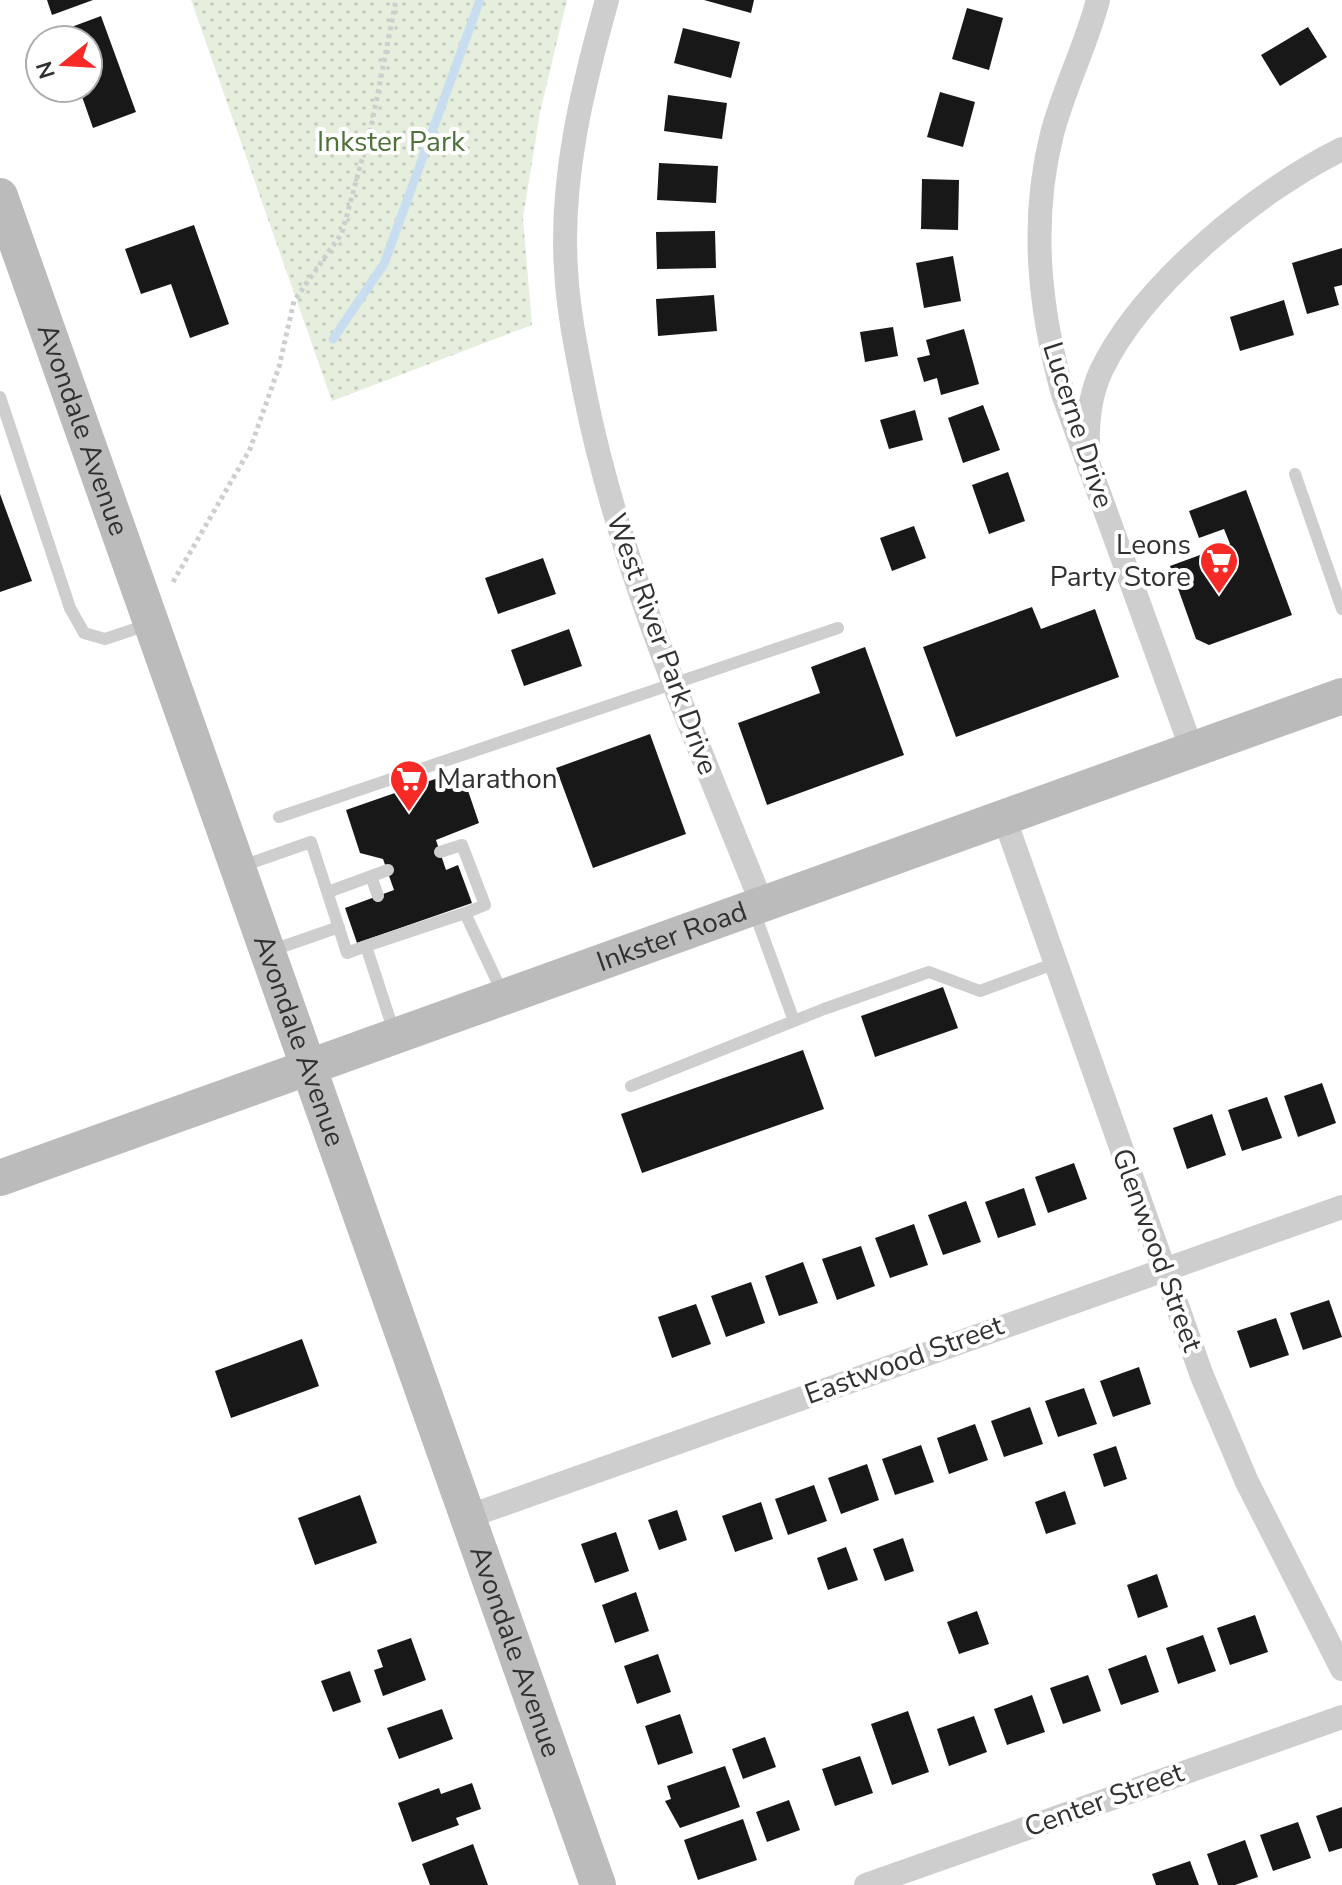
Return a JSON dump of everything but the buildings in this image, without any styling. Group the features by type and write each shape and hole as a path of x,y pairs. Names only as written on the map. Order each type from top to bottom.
{"street":[{"name":"West River Park Drive","path":"607,0 576,128 565,268 577,353 608,498 638,593 757,905"},
{"name":"Lucerne Drive","path":"1098,0 1052,135 1039,226 1039,279 1049,344 1192,750"},
{"path":"1089,464 1087,432 1091,402 1101,372 1121,338 1166,282 1216,234 1261,198 1342,149"},
{"name":"Avondale Avenue","path":"0,196 16,259 151,624 598,1885"},
{"name":"Inkster Road","path":"0,1178 1342,696"},
{"name":"Glenwood Street","path":"1004,817 1202,1376 1247,1482 1342,1669"},
{"name":"Eastwood Street","path":"467,1517 1162,1268 1342,1207"},
{"name":"Center Street","path":"866,1885 1342,1717"}],"lane":[{"path":"0,397 70,608 84,633 105,639 151,624"},
{"path":"1295,474 1342,609"},
{"path":"279,817 838,628"},
{"path":"237,867 311,842 347,953 392,934 485,905 462,845 440,852"},
{"path":"328,892 388,870"},
{"path":"371,876 378,896"},
{"path":"757,905 794,1021"},
{"path":"465,913 504,996"},
{"path":"267,952 339,927"},
{"path":"366,946 395,1035"},
{"path":"631,1086 794,1021 929,972 980,991 1056,963"}],"path":[{"path":"151,624 250,449 279,367 294,301 342,233 372,123 396,0"}],"green space":[{"name":"Inkster Park","path":"191,0 567,0 540,112 523,218 532,325 332,401"}],"waterway":[{"path":"333,339 384,264 480,0"}],"place":[{"name":"Leons Party Store","path":"1219,595"},
{"name":"Marathon","path":"409,813"}]}
